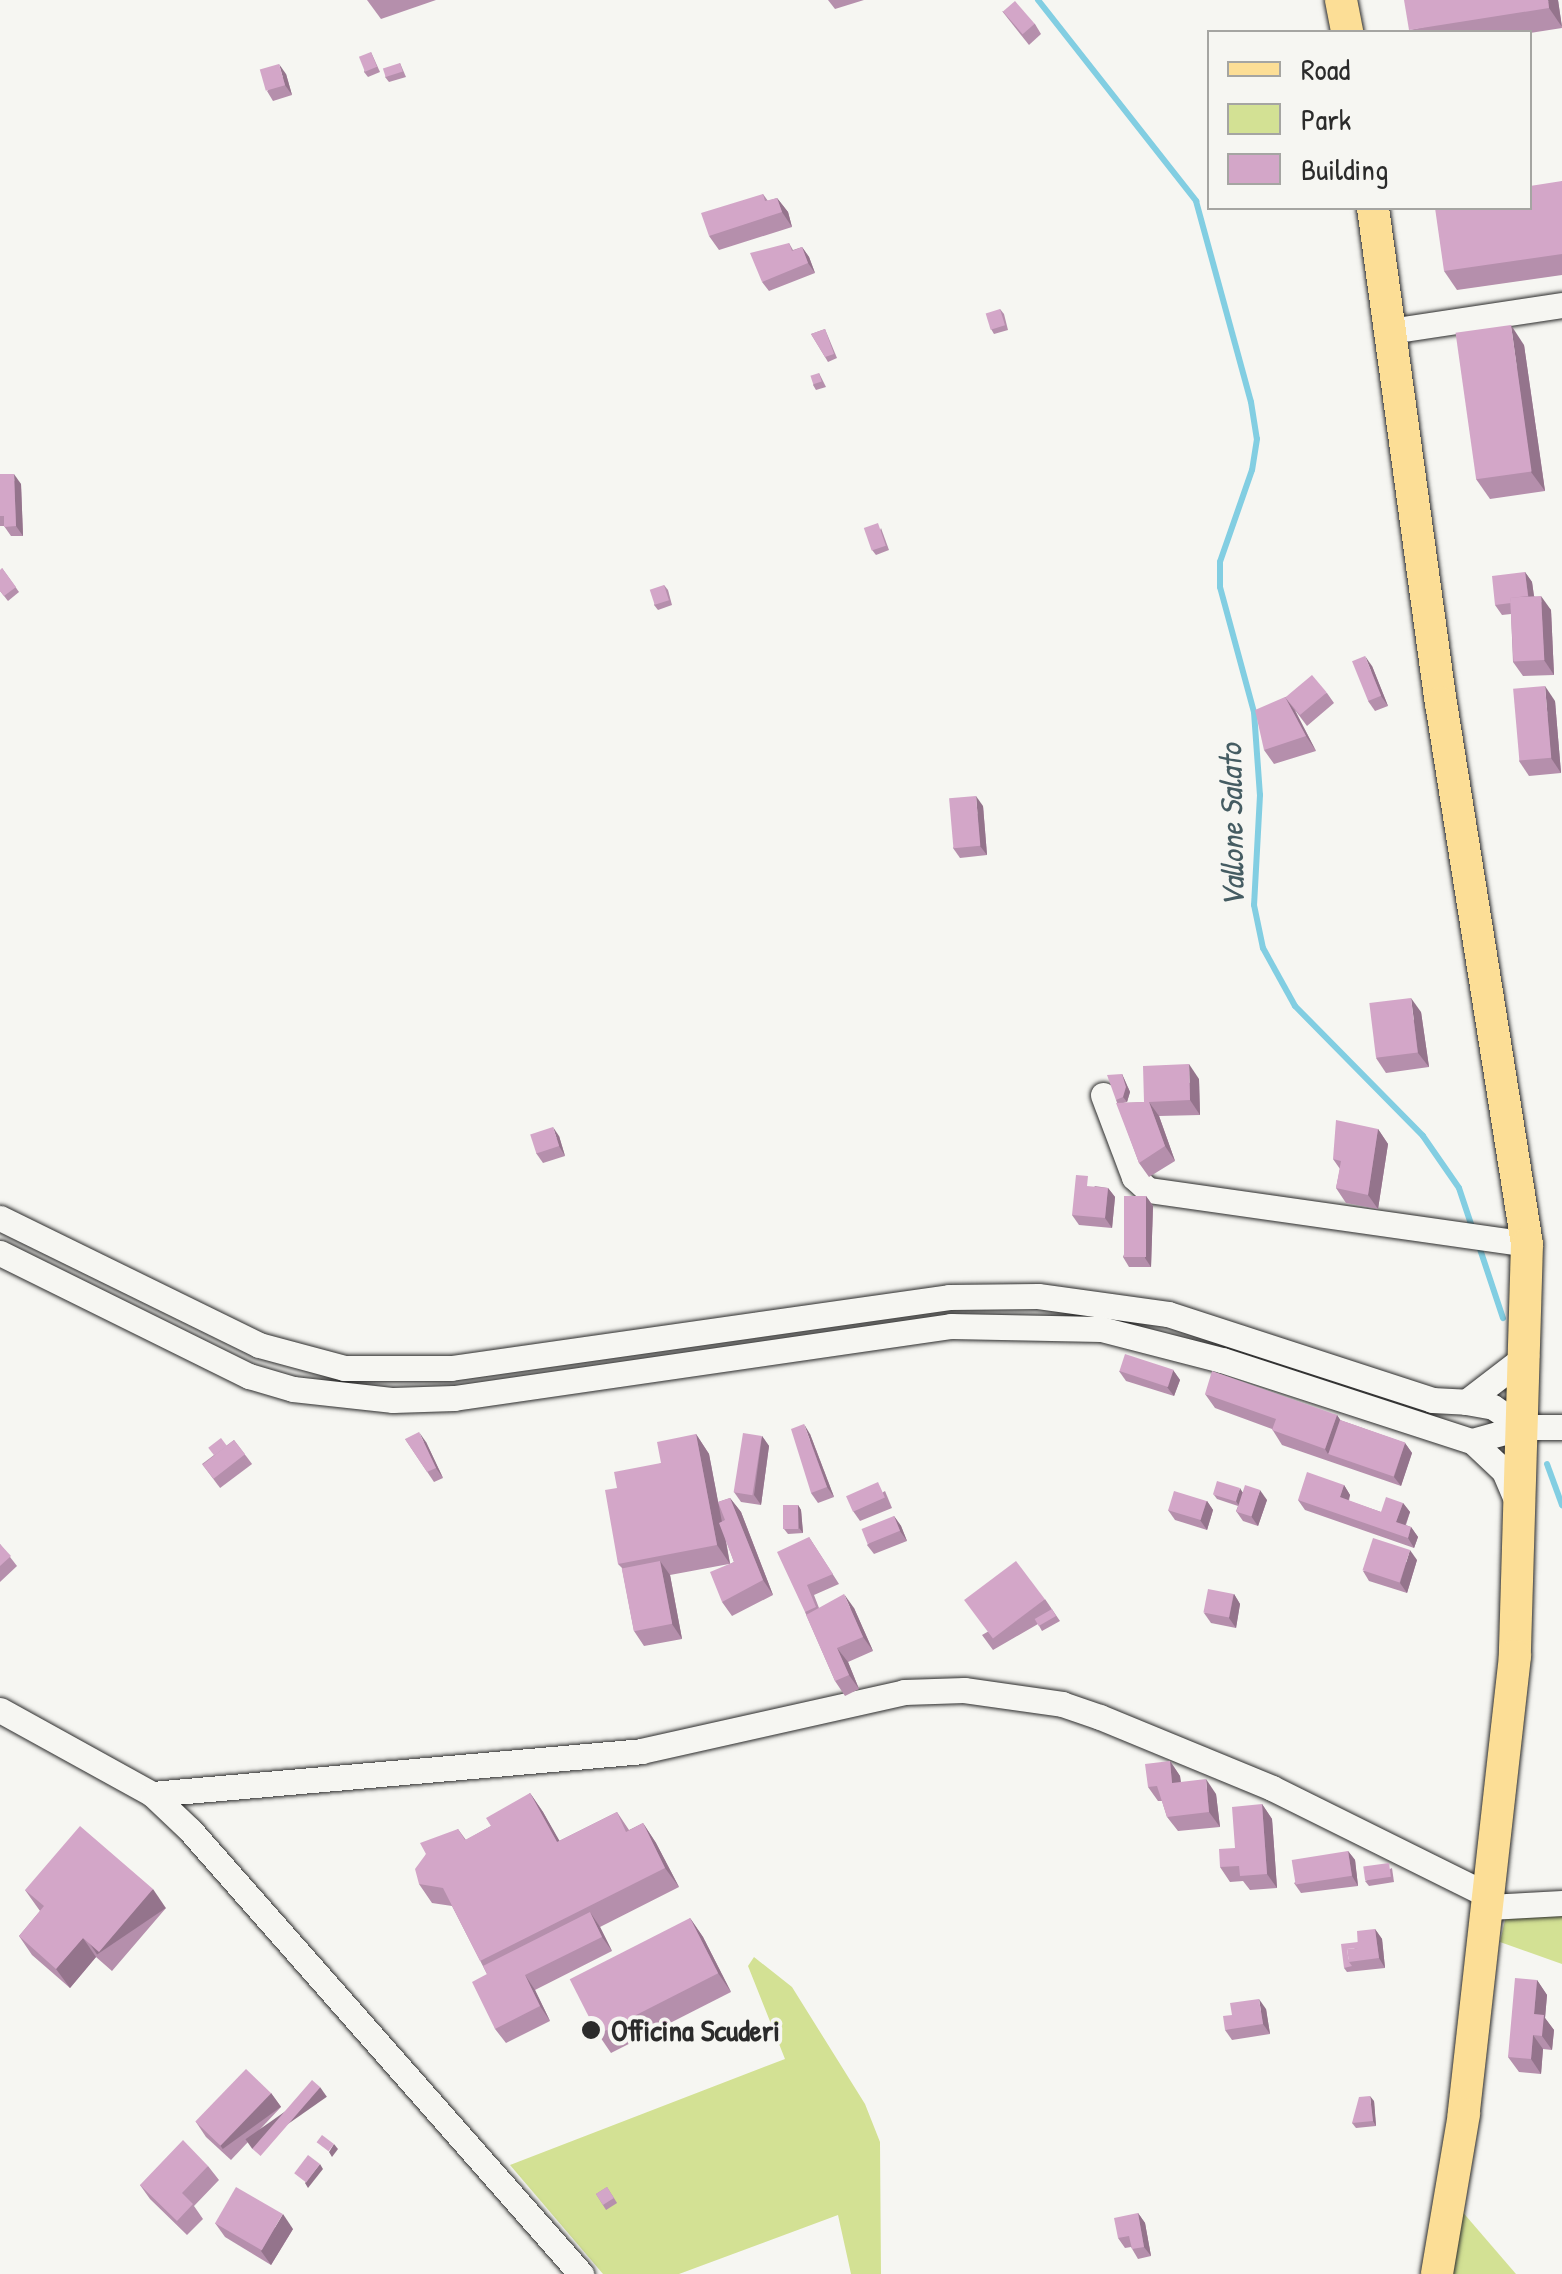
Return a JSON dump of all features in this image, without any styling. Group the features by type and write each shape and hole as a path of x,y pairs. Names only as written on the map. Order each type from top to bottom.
{"main road":[{"path":"1341,0 1347,30"},
{"path":"1373,210 1526,1244 1522,1511 1515,1656 1490,1901 1437,2274"}],"street":[{"path":"1390,331 1562,306"},
{"path":"1103,1095 1134,1177 1148,1190 1526,1244"},
{"path":"0,1218 259,1346 344,1368 450,1368 914,1301 1038,1296 1168,1314 1432,1400 1494,1407 1523,1427"},
{"path":"0,1253 249,1376 340,1397 454,1398 902,1330 1032,1324 1162,1343 1472,1442 1504,1471 1522,1511"},
{"path":"1466,1402 1526,1356"},
{"path":"1472,1442 1523,1427 1562,1427"},
{"path":"152,1794 641,1751 904,1692 964,1690 1062,1704 1100,1717 1272,1788 1490,1901 1562,1904"},
{"path":"0,1710 152,1794 581,2274"}],"green space":[{"path":"1562,1910 1562,1964 1500,1942 1506,1916"},
{"path":"754,1957 792,1987 865,2104 880,2142 881,2274 851,2274 838,2215 679,2274 603,2274 510,2165 785,2059 748,1966"},
{"path":"1460,2209 1516,2274 1448,2274"}],"building":[{"path":"1404,0 1548,0 1549,8 1409,30"},
{"path":"1015,1 1035,24 1023,34 1003,11"},
{"path":"371,52 377,67 365,72 359,57"},
{"path":"400,63 403,72 386,77 383,69"},
{"path":"279,64 285,85 266,91 260,70"},
{"path":"1562,181 1562,254 1444,271 1435,210 1532,210 1532,186"},
{"path":"763,194 765,201 777,198 782,212 709,236 701,213"},
{"path":"789,243 792,251 802,247 808,263 762,282 750,253"},
{"path":"1000,309 1005,325 991,330 986,313"},
{"path":"1511,325 1532,472 1476,479 1456,333"},
{"path":"825,329 834,354 825,357 811,334"},
{"path":"819,373 822,382 813,384 810,376"},
{"path":"0,474 14,474 16,526 4,527 4,516 0,516"},
{"path":"878,523 886,546 872,551 864,528"},
{"path":"2,568 16,587 4,596 0,591"},
{"path":"1525,572 1528,596 1495,605 1492,576"},
{"path":"664,585 669,600 655,605 650,590"},
{"path":"1541,596 1544,660 1513,662 1510,598"},
{"path":"1365,656 1381,696 1368,701 1352,661"},
{"path":"1312,675 1327,693 1300,715 1285,697"},
{"path":"1545,686 1551,758 1519,761 1513,689"},
{"path":"1285,697 1306,736 1264,750 1255,710"},
{"path":"976,796 980,846 953,848 949,798"},
{"path":"1411,998 1418,1053 1376,1058 1369,1003"},
{"path":"1189,1064 1190,1100 1149,1102 1165,1146 1139,1163 1116,1103 1144,1102 1143,1066"},
{"path":"1122,1074 1126,1087 1123,1097 1116,1100 1107,1075"},
{"path":"1336,1120 1378,1129 1368,1195 1336,1188 1341,1161 1333,1159"},
{"path":"553,1127 559,1146 536,1153 530,1134"},
{"path":"1076,1175 1088,1176 1087,1186 1108,1188 1105,1218 1072,1215"},
{"path":"1124,1196 1146,1196 1146,1257 1124,1257"},
{"path":"1125,1354 1174,1370 1168,1387 1119,1371"},
{"path":"1212,1371 1337,1415 1325,1449 1272,1430 1276,1419 1205,1394"},
{"path":"1340,1420 1405,1442 1394,1477 1328,1454"},
{"path":"804,1424 827,1487 811,1493 791,1429"},
{"path":"419,1432 436,1468 427,1472 405,1439"},
{"path":"743,1433 762,1436 752,1495 734,1492"},
{"path":"696,1434 717,1545 618,1564 605,1490 617,1488 614,1472 661,1463 657,1442"},
{"path":"221,1438 227,1446 214,1456 208,1448"},
{"path":"234,1440 245,1454 214,1479 202,1465"},
{"path":"1307,1472 1344,1485 1340,1497 1381,1512 1386,1497 1403,1503 1396,1522 1411,1527 1408,1538 1298,1500"},
{"path":"1217,1481 1240,1488 1236,1501 1213,1494"},
{"path":"878,1482 885,1498 853,1512 846,1496"},
{"path":"1245,1485 1260,1490 1252,1517 1236,1512"},
{"path":"1174,1491 1207,1501 1201,1520 1168,1510"},
{"path":"730,1498 763,1580 722,1602 710,1572 734,1562 719,1523 725,1520 718,1502"},
{"path":"783,1505 798,1505 798,1529 783,1529"},
{"path":"894,1516 900,1531 868,1544 862,1529"},
{"path":"809,1537 833,1574 807,1585 816,1607 805,1612 777,1552"},
{"path":"1373,1538 1410,1550 1400,1582 1362,1570"},
{"path":"0,1544 11,1556 0,1566"},
{"path":"660,1561 672,1624 634,1631 622,1568"},
{"path":"1016,1561 1045,1599 993,1638 964,1600"},
{"path":"1208,1589 1234,1594 1229,1618 1203,1613"},
{"path":"844,1594 863,1637 837,1648 849,1675 835,1681 806,1615"},
{"path":"1052,1609 1056,1616 1039,1626 1035,1619"},
{"path":"1170,1761 1172,1783 1206,1779 1209,1812 1167,1817 1157,1786 1148,1787 1145,1764"},
{"path":"530,1793 557,1842 617,1812 626,1832 643,1823 665,1868 480,1961 443,1888 419,1884 415,1869 426,1854 420,1843 458,1829 465,1840 491,1826 486,1818"},
{"path":"1262,1804 1267,1874 1240,1876 1239,1866 1220,1867 1219,1849 1235,1848 1232,1807"},
{"path":"80,1826 153,1889 99,1952 83,1938 56,1969 19,1936 44,1906 25,1890"},
{"path":"1348,1851 1352,1876 1296,1885 1292,1860"},
{"path":"1389,1863 1391,1877 1365,1880 1363,1867"},
{"path":"590,1912 602,1937 525,1975 540,2006 495,2029 472,1982 487,1974 483,1966"},
{"path":"690,1918 718,1973 598,2035 570,1979"},
{"path":"1375,1929 1379,1958 1349,1962 1347,1949 1358,1948 1357,1931"},
{"path":"1358,1942 1358,1948 1347,1949 1352,1966 1344,1968 1341,1944"},
{"path":"1515,1978 1537,1980 1534,2014 1544,2015 1542,2036 1533,2035 1531,2059 1508,2057"},
{"path":"1259,1999 1263,2024 1225,2030 1223,2016 1232,2015 1230,2003"},
{"path":"246,2069 271,2093 220,2146 195,2122"},
{"path":"312,2080 320,2087 261,2156 252,2149"},
{"path":"1370,2096 1373,2121 1352,2123 1359,2097"},
{"path":"322,2135 334,2144 329,2151 317,2142"},
{"path":"183,2140 208,2166 182,2193 193,2204 177,2221 140,2185"},
{"path":"308,2155 320,2164 306,2182 294,2173"},
{"path":"236,2187 283,2214 262,2250 215,2223"},
{"path":"607,2187 614,2198 603,2205 596,2194"},
{"path":"1138,2213 1144,2247 1132,2249 1129,2236 1118,2238 1114,2218"}],"waterway":[{"name":"Vallone Salato","path":"1038,0 1196,201 1251,402 1257,439 1252,470 1220,562 1220,587 1254,712 1260,795 1254,905 1263,948 1295,1006 1423,1136 1459,1188 1473,1230"},
{"name":"Vallone Salato","path":"1479,1246 1503,1318"},
{"name":"Vallone Salato","path":"1547,1464 1562,1505"}],"place":[{"name":"Officina Scuderi","path":"591,2030"}]}
